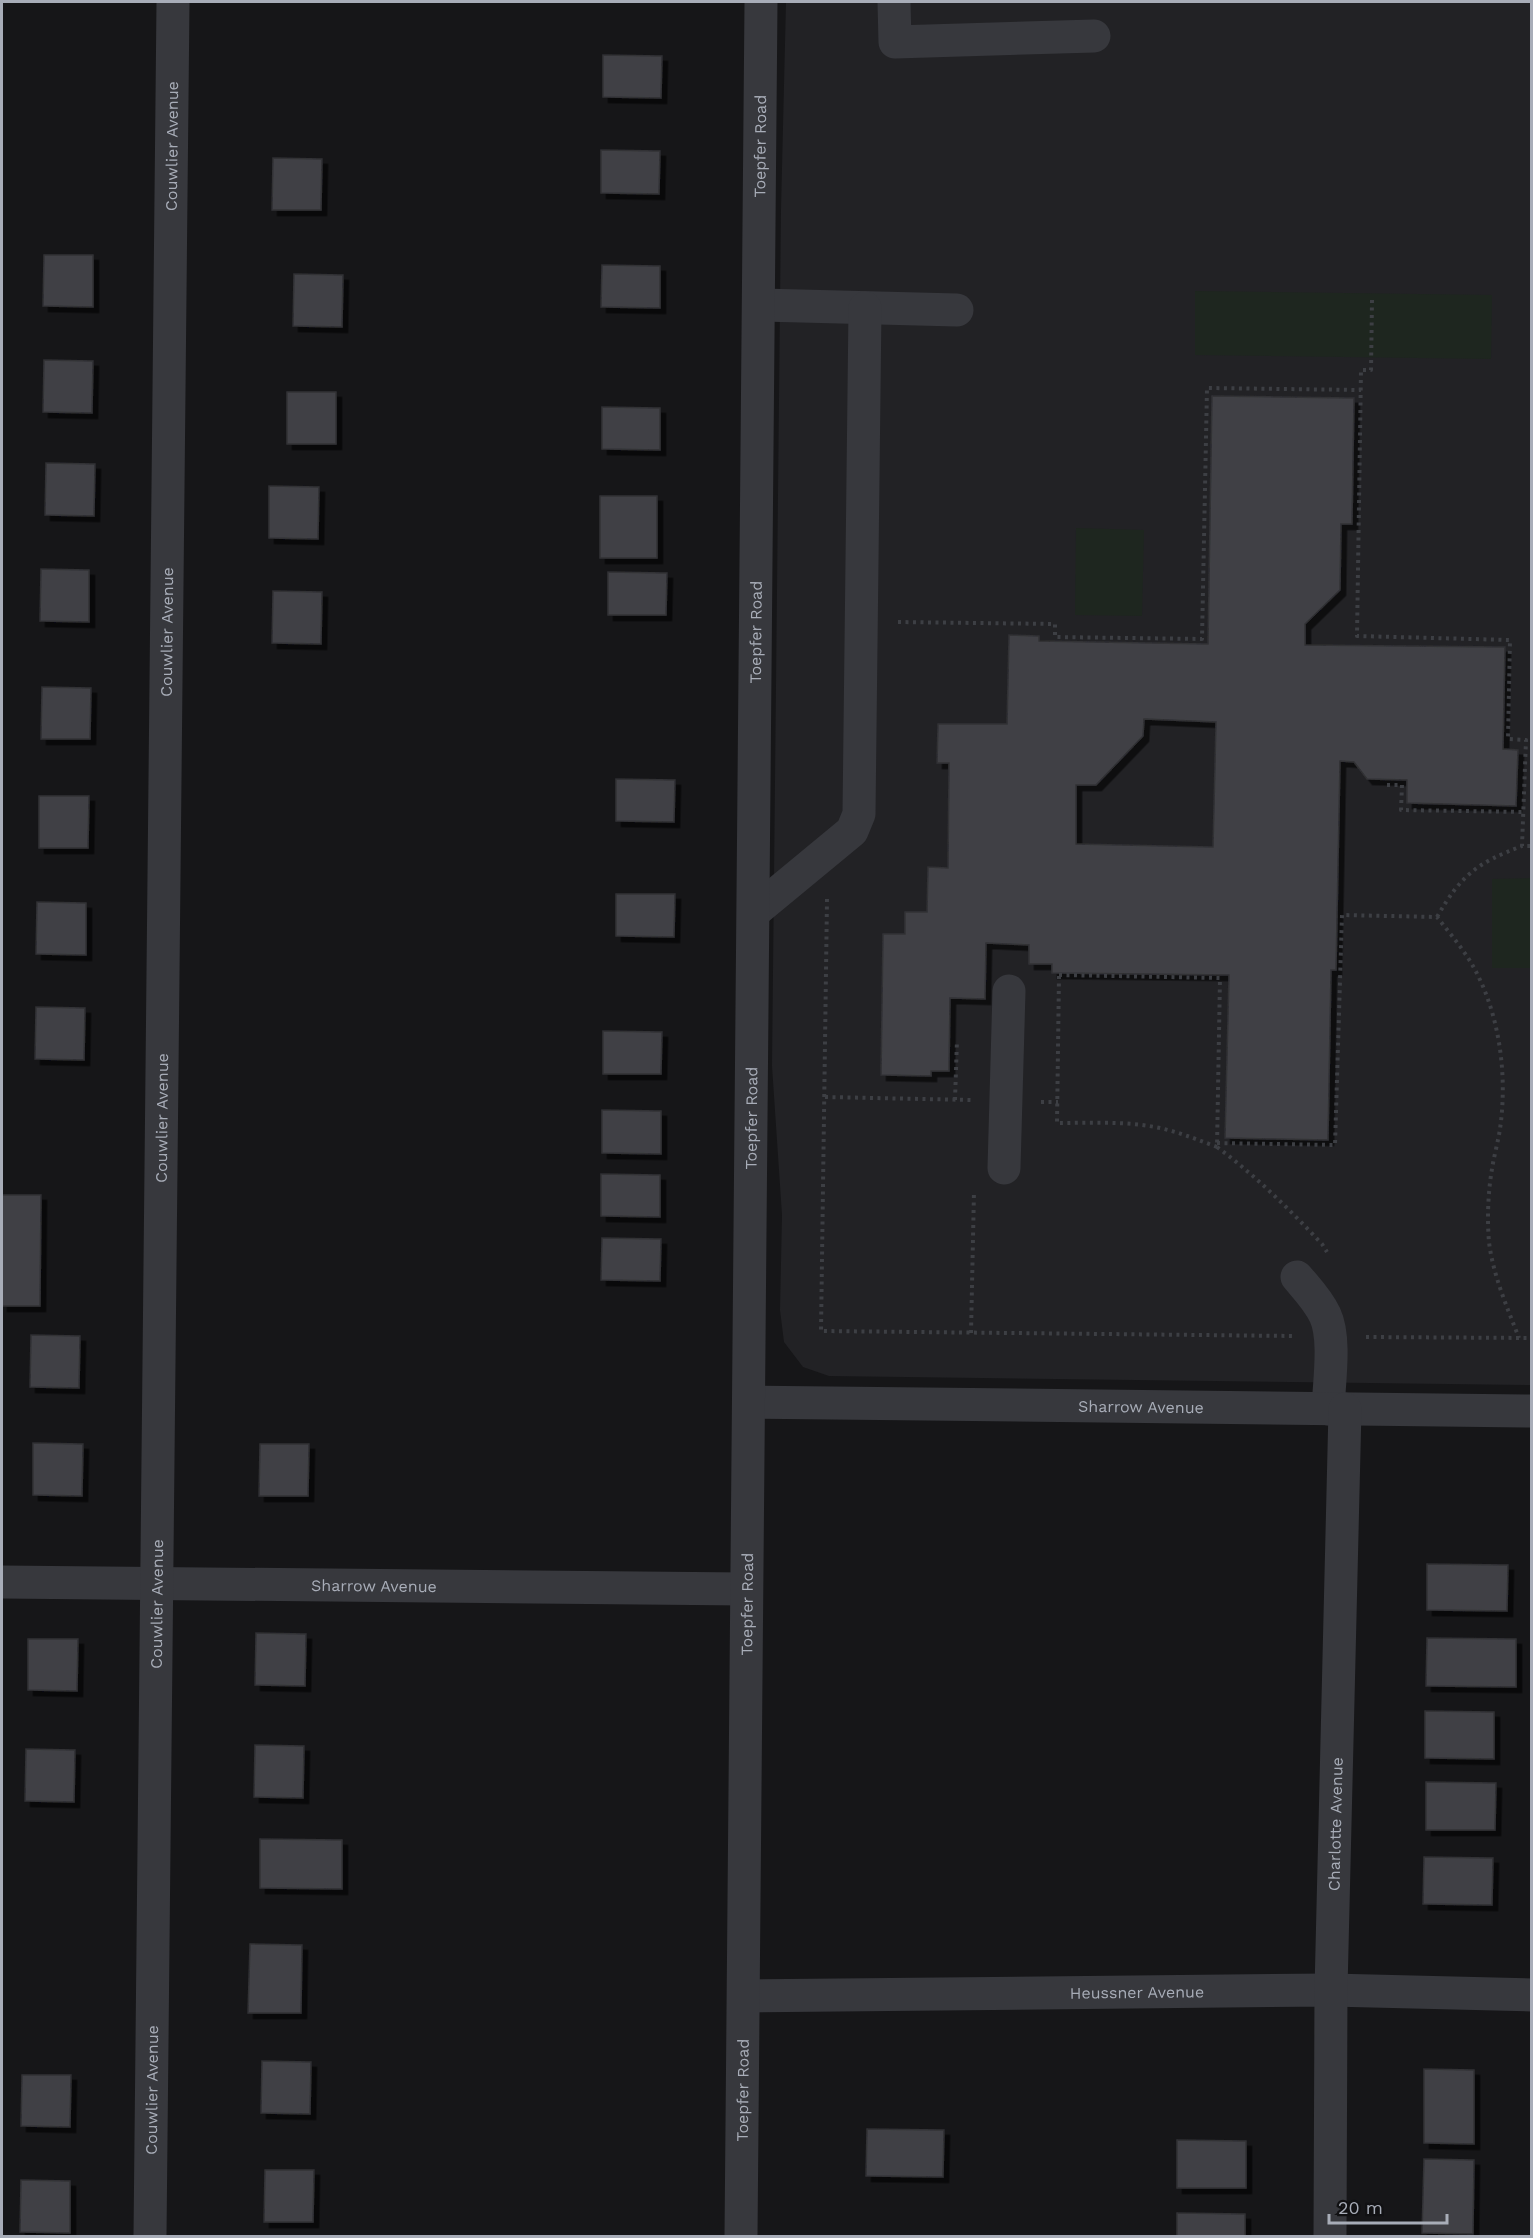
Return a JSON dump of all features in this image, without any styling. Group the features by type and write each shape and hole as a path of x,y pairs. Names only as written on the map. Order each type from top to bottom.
{"street":[{"name":"Couwlier Avenue","path":"150,2236 173,2"},
{"name":"Toepfer Road","path":"741,2236 761,2"},
{"path":"894,2 895,42 1094,36"},
{"path":"759,305 957,310"},
{"path":"754,912 852,831 859,814 865,308"},
{"path":"1004,1168 1009,991"},
{"name":"Charlotte Avenue","path":"1297,1277 1316,1298 1326,1317 1337,1409 1330,2236"},
{"name":"Sharrow Avenue","path":"749,1402 1532,1411"},
{"name":"Sharrow Avenue","path":"2,1582 746,1589"},
{"name":"Heussner Avenue","path":"744,1996 1331,1990 1532,1995"}],"path":[{"path":"1372,300 1371,370 1361,370 1357,636 1510,640 1508,739 1526,740 1522,846"},
{"path":"891,622 1055,624 1055,637 1202,639 1207,388 1361,390"},
{"path":"1387,785 1402,785 1401,810 1524,812"},
{"path":"1437,918 1452,891 1464,877 1486,861 1522,846 1532,846"},
{"path":"1217,1143 1335,1145 1342,915 1437,918"},
{"path":"1437,918 1470,961 1484,990 1496,1028 1502,1062 1503,1094 1500,1129 1491,1171 1489,1242 1498,1282 1519,1338"},
{"path":"1059,975 1221,978 1216,1148 1187,1136 1155,1127 1126,1123 1057,1123 1058,1102 1059,975"},
{"path":"955,1100 957,1040"},
{"path":"825,1097 1058,1102"},
{"path":"971,1333 974,1182"},
{"path":"1356,1337 1532,1338"}],"shaded area":[{"path":"786,2 1531,2 1531,1385 829,1376 803,1367 784,1342 780,1310 782,1215 772,1066 781,209"},
{"path":"1195,291 1492,295 1491,359 1195,355"},
{"path":"1076,528 1144,530 1142,616 1075,615"},
{"path":"1531,878 1531,968 1492,968 1492,879"}],"building":[{"path":"603,55 662,56 661,98 603,97"},
{"path":"601,150 660,151 659,194 601,193"},
{"path":"273,158 322,159 321,210 272,210"},
{"path":"44,255 93,255 93,307 43,306"},
{"path":"602,265 660,266 660,308 601,307"},
{"path":"294,274 343,275 342,327 293,326"},
{"path":"44,360 93,361 92,413 43,412"},
{"path":"287,392 336,392 336,444 287,444"},
{"path":"1212,396 1354,398 1352,524 1341,524 1340,590 1305,624 1305,645 1505,647 1503,749 1518,750 1516,806 1407,803 1407,780 1367,779 1354,762 1340,761 1336,970 1331,970 1328,1140 1225,1138 1229,975 1052,973 1052,964 1029,964 1029,945 986,943 985,999 950,998 949,1071 931,1071 931,1076 881,1075 883,934 905,934 905,912 927,912 928,867 948,868 949,763 937,763 938,724 1007,724 1009,635 1039,636 1039,641 1208,644","holes":["1144,719 1216,722 1213,847 1076,844 1076,785 1096,785 1143,736"]},
{"path":"602,407 660,408 660,450 602,449"},
{"path":"46,463 95,464 94,516 45,515"},
{"path":"269,486 319,487 318,539 269,538"},
{"path":"600,496 657,496 657,558 600,558"},
{"path":"41,569 89,570 89,622 40,621"},
{"path":"608,572 667,573 666,615 608,615"},
{"path":"273,591 322,592 321,644 272,643"},
{"path":"42,687 91,688 90,739 41,739"},
{"path":"616,779 675,780 674,822 616,821"},
{"path":"39,796 89,796 88,848 39,848"},
{"path":"616,894 675,894 674,937 616,936"},
{"path":"37,902 86,903 86,955 36,954"},
{"path":"36,1007 85,1008 84,1060 35,1059"},
{"path":"603,1031 662,1032 661,1074 603,1074"},
{"path":"602,1110 661,1111 661,1154 602,1153"},
{"path":"601,1174 660,1175 660,1217 601,1216"},
{"path":"2,1195 41,1195 40,1306 2,1306"},
{"path":"602,1238 661,1239 660,1281 601,1280"},
{"path":"31,1335 80,1336 79,1388 30,1387"},
{"path":"33,1443 83,1444 82,1496 33,1495"},
{"path":"260,1444 309,1444 308,1496 259,1496"},
{"path":"1427,1564 1508,1565 1507,1611 1427,1610"},
{"path":"256,1633 306,1634 305,1686 255,1685"},
{"path":"1427,1638 1516,1639 1516,1687 1426,1686"},
{"path":"28,1639 78,1639 77,1691 28,1690"},
{"path":"1425,1711 1494,1712 1494,1759 1425,1758"},
{"path":"255,1745 304,1746 303,1798 254,1797"},
{"path":"26,1749 75,1750 74,1802 25,1801"},
{"path":"1426,1782 1496,1783 1495,1830 1426,1830"},
{"path":"260,1839 342,1840 342,1889 260,1888"},
{"path":"1424,1857 1493,1858 1492,1905 1423,1904"},
{"path":"250,1944 302,1945 301,2013 248,2013"},
{"path":"262,2061 311,2062 310,2114 261,2113"},
{"path":"1424,2069 1474,2070 1474,2144 1424,2143"},
{"path":"22,2075 71,2075 70,2127 21,2126"},
{"path":"867,2129 944,2130 943,2177 866,2176"},
{"path":"1177,2140 1246,2141 1246,2188 1177,2188"},
{"path":"1424,2159 1474,2160 1473,2234 1422,2233"},
{"path":"265,2170 314,2170 313,2222 264,2222"},
{"path":"21,2180 70,2181 70,2233 20,2232"},
{"path":"1177,2213 1245,2214 1245,2236 1177,2236"}]}
